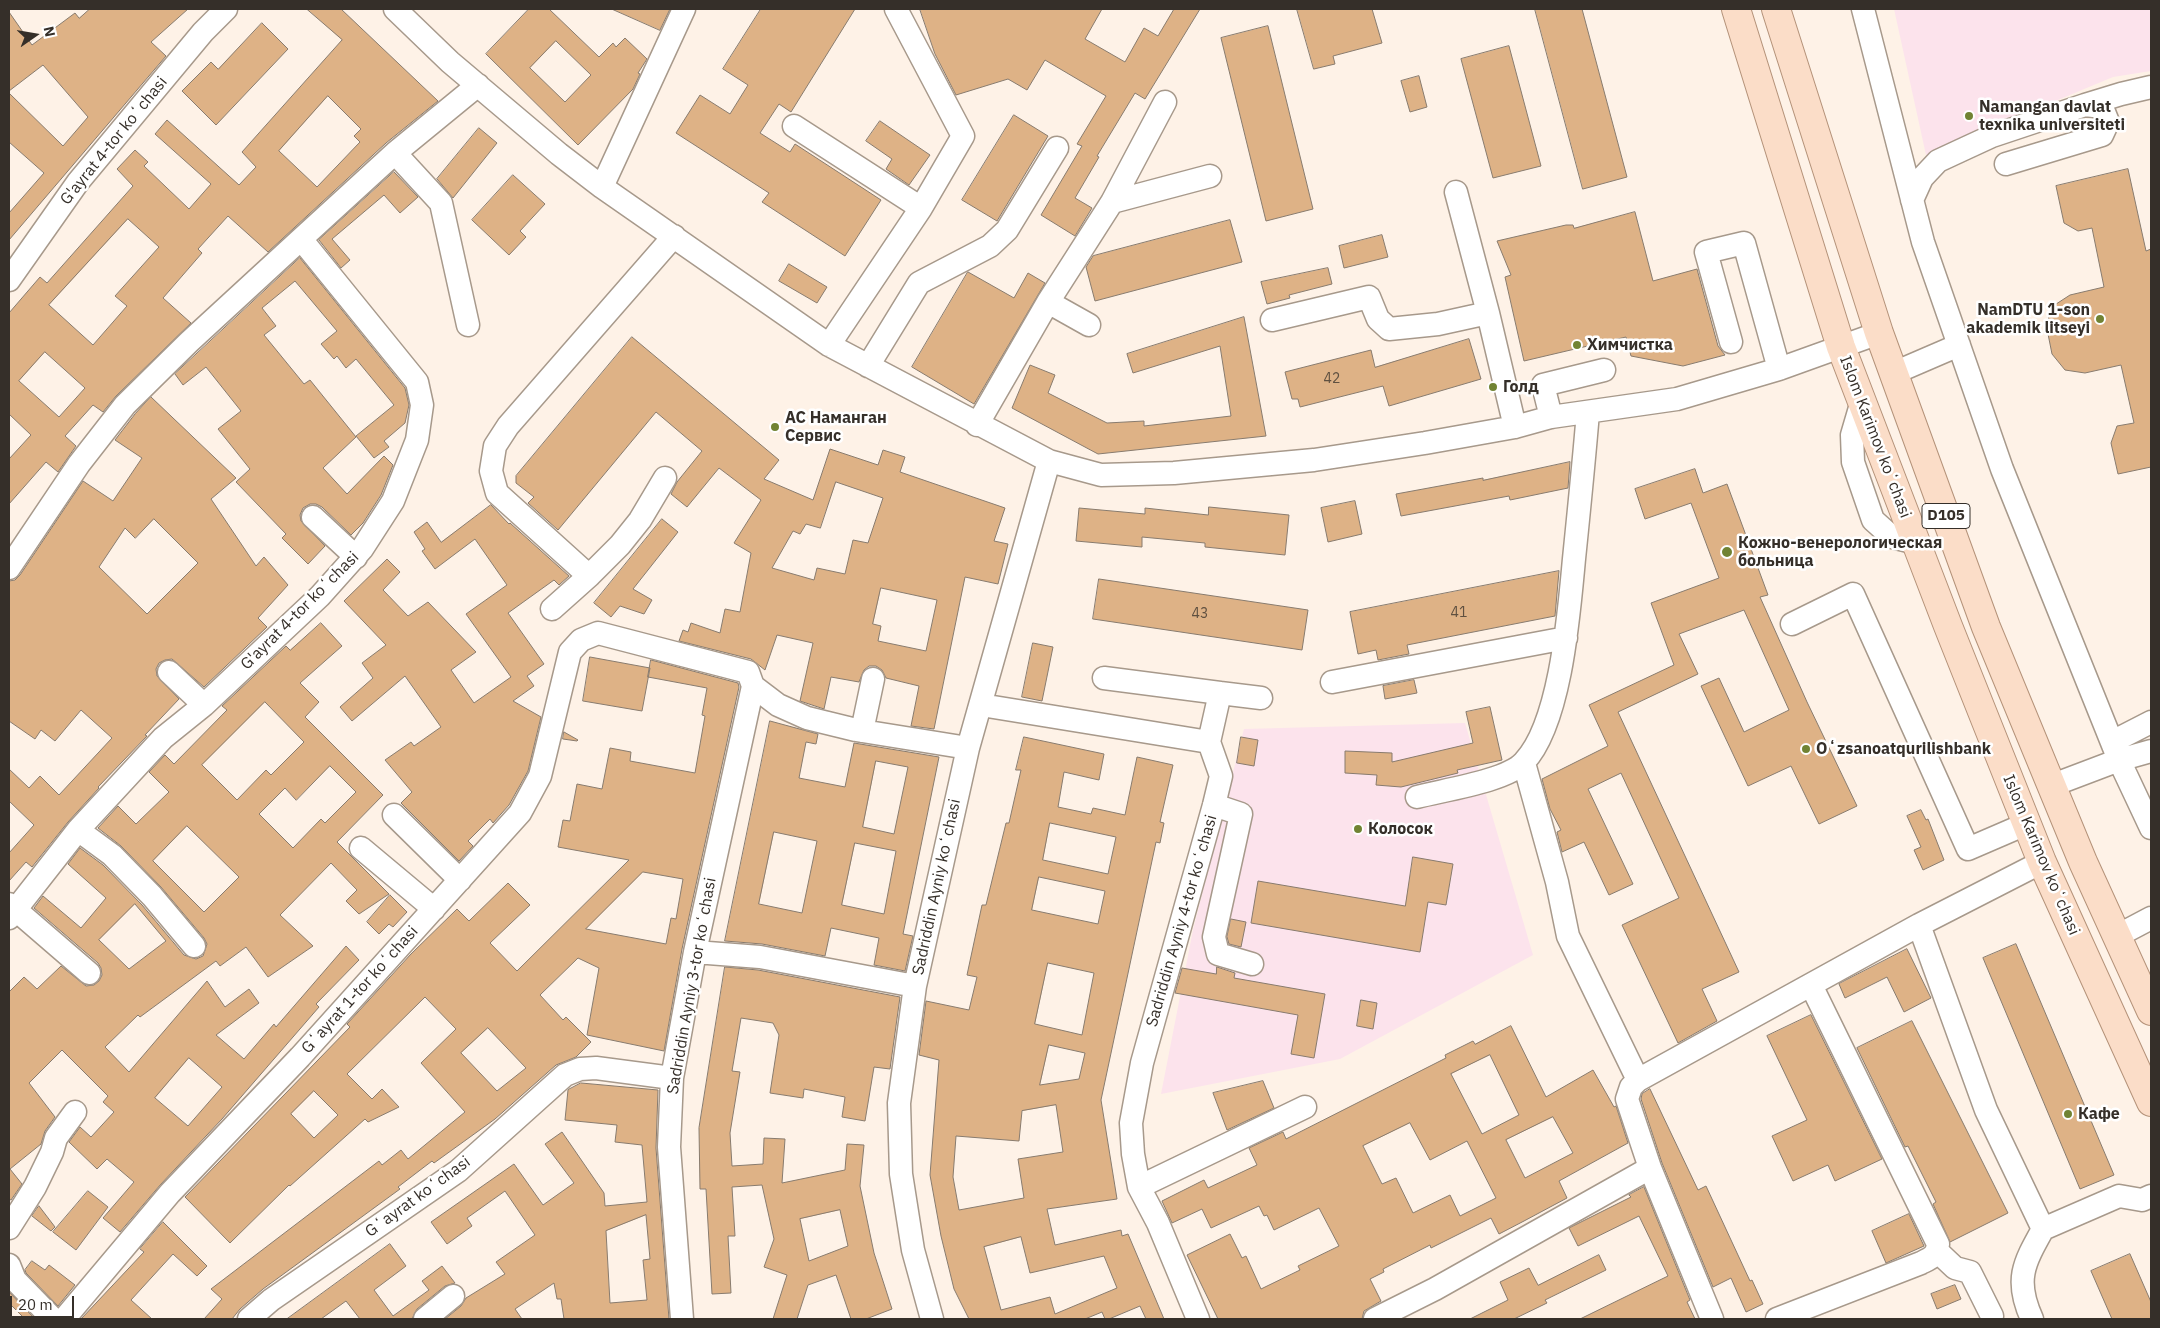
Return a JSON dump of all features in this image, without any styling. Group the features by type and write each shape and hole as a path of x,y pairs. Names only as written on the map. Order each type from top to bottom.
{"main road":[{"name":"Islom Karimov koʻchasi","path":"1736,9 1840,347 2026,824 2151,1102"},
{"name":"D105","path":"1776,9 1879,333 1986,627 2053,785 2083,862 2151,1011"}],"street":[{"name":"G'ayrat 4-tor koʻchasi","path":"9,280 78,182 203,32 226,9"},
{"path":"602,187 684,9"},
{"path":"829,346 921,208 963,136 896,9"},
{"path":"1863,9 1923,242 2002,469 2115,751 2151,828"},
{"path":"398,10 450,62 559,154 602,187 829,346 1049,461 1101,475 1174,473 1314,460 1514,427 1551,417 1677,399 1778,369 1879,333"},
{"path":"9,568 79,464 125,404 189,342 395,153 478,85"},
{"path":"1912,200 1922,178 1938,161 1992,136 2085,105 2151,87"},
{"path":"977,425 1048,302 1112,202 1166,102"},
{"path":"2006,164 2102,135 2108,122 2102,107 2085,105"},
{"path":"794,126 921,208"},
{"path":"868,366 919,283 990,246 1007,230 1057,148"},
{"path":"395,153 441,203 468,325"},
{"path":"1112,202 1210,176"},
{"path":"1456,192 1488,313 1514,427"},
{"path":"589,576 498,494 491,471 494,446 508,426 674,236"},
{"name":"G'ayrat 4-tor koʻchasi","path":"11,911 78,830 163,738 204,705 320,596 356,558 393,502 417,440 422,405 417,382 301,239"},
{"path":"1731,342 1706,252 1744,243 1778,369"},
{"path":"1272,320 1368,297 1378,319 1389,329 1438,324 1488,313"},
{"path":"1048,302 1089,325"},
{"path":"1894,373 1959,345"},
{"path":"1551,417 1543,385 1604,370"},
{"path":"1417,796 1508,774 1524,763 1539,741 1548,718 1566,638 1588,412"},
{"name":"Sadriddin Ayniy koʻchasi","path":"932,1319 913,1250 901,1174 899,1103 916,986 968,748 1049,461"},
{"path":"552,609 620,545 640,520 666,478"},
{"path":"313,517 356,558"},
{"path":"1792,624 1853,594 1968,849 2026,824"},
{"name":"Gʻayrat 1-tor koʻchasi","path":"64,1319 170,1194 300,1057 520,813 540,776 570,652 581,640 598,633 748,672 753,686"},
{"path":"1332,682 1566,638"},
{"path":"168,672 204,705"},
{"path":"862,731 873,678"},
{"path":"1104,678 1261,698"},
{"path":"753,686 778,705 807,718 862,731 968,748"},
{"name":"Sadriddin Ayniy 3-tor koʻchasi","path":"682,1319 669,1147 672,1078 695,952 753,686"},
{"path":"981,705 1209,742 1220,693"},
{"path":"2053,785 2115,751 2151,722"},
{"name":"Sadriddin Ayniy 4-tor koʻchasi","path":"1198,1319 1158,1223 1139,1187 1130,1123 1142,1063 1221,776 1209,742"},
{"path":"2115,751 2151,752"},
{"path":"1524,763 1558,882 1568,936 1638,1080"},
{"path":"1214,805 1241,814 1214,937 1218,954 1252,964"},
{"path":"394,814 460,880"},
{"path":"78,830 112,855 152,896 194,946"},
{"path":"361,848 434,909"},
{"path":"1712,1319 1650,1168 1627,1098 1631,1087 1638,1080 1919,924 2042,862"},
{"path":"11,911 89,973"},
{"path":"2117,936 2151,918"},
{"path":"1919,924 1986,1110 2043,1228"},
{"path":"695,952 760,957 916,986"},
{"path":"1778,1319 1826,1311 1933,1257 1937,1251 1938,1244 1811,985"},
{"name":"Gʻayrat koʻchasi","path":"249,1319 271,1300 458,1171 565,1075 580,1069 596,1068 672,1078"},
{"path":"1139,1187 1305,1107"},
{"path":"9,1228 36,1188 56,1138 75,1112"},
{"path":"1375,1319 1435,1289 1650,1168"},
{"path":"1937,1251 1954,1268 1970,1272 1991,1318 1998,1310 2028,1309 2022,1280 2024,1265 2043,1228 2120,1196 2142,1200 2151,1196"},
{"path":"9,1265 15,1280 53,1319"},
{"path":"425,1319 453,1296"}],"shaded area":[{"name":"Namangan davlat texnika universiteti","path":"1894,9 2151,9 2151,71 2113,77 1926,155"},
{"name":"Колосок","path":"1465,723 1533,955 1340,1059 1161,1094 1193,930 1244,729"}],"building":[{"path":"90,9 188,9 151,42 166,56 9,240 9,213 44,173 9,142 9,93 63,146 88,117 43,65 9,91 9,12 32,45 75,13 79,18"},
{"path":"307,9 341,9 438,101 386,143 268,252 228,216 198,249 202,253 163,298 191,323 116,396 103,412 93,405 65,436 76,446 58,472 46,462 9,504 9,459 31,435 9,414 9,313 40,277 47,283 133,186 117,169 135,150 148,162 144,166 189,209 211,184 155,134 167,120 239,185 256,167 242,152 342,40","holes":["328,96 361,129 354,136 360,142 317,187 279,151","128,219 159,247 115,296 127,306 93,345 49,305","45,352 85,388 59,417 19,381"]},
{"path":"529,9 549,9 599,57 613,43 616,47 625,38 647,59 638,73 640,74 633,89 578,145 486,54","holes":["556,41 591,75 565,102 530,68"]},
{"path":"612,9 670,9 660,30"},
{"path":"761,9 855,9 791,112 779,104 760,133 790,152 795,144 881,200 845,256 762,202 769,193 676,133 700,95 730,114 748,85 723,69"},
{"path":"920,9 1102,9 1085,39 1125,62 1144,28 1158,36 1174,9 1200,9 1145,99 1135,93 1097,156 1099,157 1075,198 1092,208 1075,236 1041,215 1082,146 1077,144 1106,96 1045,60 1027,90 1008,79 956,95 935,54"},
{"path":"1297,9 1372,9 1382,43 1333,56 1335,64 1314,69"},
{"path":"1535,9 1582,9 1627,177 1583,189"},
{"path":"262,23 288,49 216,125 182,91 211,62 218,69"},
{"path":"1268,26 1313,209 1266,221 1221,38"},
{"path":"1509,46 1541,166 1493,178 1461,59"},
{"path":"1419,76 1427,107 1410,112 1401,81"},
{"path":"1014,115 1048,136 997,221 962,200"},
{"path":"880,121 930,155 909,185 886,169 892,159 866,141"},
{"path":"479,128 497,143 453,198 437,179"},
{"name":"NamDTU 1-son akademik litseyi","path":"2128,169 2146,251 2151,249 2151,467 2118,474 2111,443 2117,426 2134,423 2121,365 2085,373 2065,370 2052,354 2047,329 2050,308 2070,295 2104,287 2092,228 2078,231 2064,223 2056,186"},
{"path":"394,172 418,197 400,213 384,195 332,239 350,260 341,268 319,240"},
{"path":"513,175 545,204 520,231 526,237 509,255 472,220"},
{"path":"1635,212 1653,281 1697,269 1718,346 1725,355 1683,366 1631,356 1626,337 1524,361 1505,277 1511,275 1497,241 1566,225 1573,225 1574,228"},
{"path":"1230,220 1242,262 1095,301 1086,267 1093,256"},
{"path":"1382,235 1388,257 1344,268 1339,246"},
{"path":"300,258 405,388 409,405 405,423 384,441 389,447 374,458 356,436 394,405 356,359 346,368 337,356 334,359 321,344 337,331 295,281 262,308 276,326 264,335 304,384 310,380 356,437 323,468 347,494 384,456 393,465 381,495 363,523 351,535 322,507 310,504 303,508 300,515 301,521 325,546 308,564 282,538 286,534 236,482 250,469 218,429 241,411 206,367 183,385 175,374"},
{"path":"789,264 827,287 817,303 779,281"},
{"path":"1328,268 1332,284 1289,295 1290,298 1267,304 1261,282"},
{"path":"968,272 1014,298 1028,273 1045,283 974,404 912,367"},
{"path":"1244,317 1266,436 1098,454 1012,408 1030,365 1055,375 1048,393 1107,423 1144,421 1144,426 1231,416 1220,346 1133,373 1127,354"},
{"path":"632,337 779,460 764,479 813,500 830,449 878,465 883,450 905,457 900,472 1005,508 994,541 1008,544 998,584 965,577 934,729 911,726 919,686 886,678 882,670 876,666 869,666 864,670 859,682 831,677 824,709 800,701 813,643 777,635 765,670 751,659 679,641 683,630 688,632 691,623 720,633 725,609 740,612 751,553 734,543 761,500 719,468 687,507 671,494 677,482 702,451 656,412 558,530 528,503 534,497 516,483 516,476","holes":["836,482 883,498 868,543 853,540 845,574 817,568 814,580 772,568 793,531 800,534 806,524 820,528","881,588 937,600 926,651 878,641 881,626 873,624"]},
{"path":"1469,339 1481,379 1389,406 1383,386 1300,407 1298,399 1292,399 1285,372 1371,350 1375,367"},
{"path":"151,397 236,478 211,499 256,566 264,557 288,585 258,618 267,627 204,687 172,659 159,663 156,669 157,676 179,699 145,735 147,736 98,787 32,867 26,862 9,881 9,853 34,825 9,801 9,769 29,788 40,776 59,795 112,738 81,710 55,741 41,730 35,739 9,721 9,581 15,580 20,575 83,481 113,501 142,458 115,440","holes":["154,519 198,563 147,614 99,567 125,528 135,538"]},
{"path":"1570,462 1568,488 1510,500 1509,496 1401,516 1396,494 1483,478 1483,480"},
{"path":"1695,469 1703,493 1727,484 1768,595 1760,597 1807,702 1857,806 1819,824 1791,766 1748,786 1701,686 1719,678 1744,732 1789,710 1744,610 1679,634 1698,674 1618,712 1739,972 1702,989 1717,1021 1678,1043 1622,925 1679,898 1621,773 1588,789 1633,884 1609,895 1584,842 1562,852 1557,832 1561,830 1550,809 1542,779 1608,746 1589,705 1674,665 1651,603 1719,578 1691,503 1645,519 1635,489"},
{"path":"1355,501 1362,534 1328,542 1321,508"},
{"path":"491,505 509,524 569,576 559,585 554,580 508,613 544,664 527,676 534,686 513,701 541,717 528,771 509,805 493,823 490,819 468,841 473,846 459,861 401,803 412,792 385,760 411,742 414,746 441,727 405,676 352,721 340,707 373,678 362,663 386,645 344,601 387,559 400,572 383,590 408,616 428,602 476,652 451,670 474,703 511,677 466,614 507,585 475,539 435,569 422,551 425,549 414,532 427,522 441,542"},
{"path":"1209,507 1289,515 1285,555 1205,547 1205,543 1142,537 1142,547 1076,541 1079,508 1145,514 1145,508 1208,515"},
{"path":"662,519 678,532 633,589 652,600 644,614 620,606 611,617 594,603"},
{"path":"1559,571 1555,616 1407,645 1409,654 1378,660 1376,650 1358,654 1350,612"},
{"path":"1099,579 1308,610 1302,650 1093,619"},
{"path":"321,623 342,646 300,683 319,702 305,717 383,795 337,842 389,894 359,914 346,901 357,890 331,863 280,915 313,946 268,977 246,947 220,966 216,961 140,1017 138,1015 105,1047 129,1072 207,981 225,1007 249,989 259,1003 216,1035 244,1059 274,1024 276,1027 346,946 359,960 316,1004 319,1007 222,1119 161,1184 120,1232 103,1218 134,1182 107,1159 97,1169 69,1142 80,1127 91,1137 114,1112 103,1102 108,1096 62,1050 29,1083 55,1117 45,1131 41,1144 10,1169 22,1184 11,1200 9,1199 9,992 24,977 37,989 61,966 86,986 94,985 102,975 98,963 34,908 43,896 81,928 106,898 68,864 80,848 103,865 142,905 184,955 196,959 203,956 207,944 204,938 161,887 121,846 98,828 118,806 136,824 169,792 149,772 165,755 174,764 227,710 222,706 286,646 290,650","holes":["265,702 304,742 271,775 266,770 237,800 202,765","330,766 356,792 325,823 321,819 293,848 259,814 285,788 296,800","187,826 239,877 204,912 153,861","135,904 166,941 129,969 99,940","189,1058 222,1087 188,1126 155,1098"]},
{"path":"1033,643 1053,647 1042,701 1022,697"},
{"path":"590,657 650,668 642,711 583,701"},
{"path":"651,660 738,683 739,687 682,949 664,1051 587,1035 599,968 578,958 540,995 563,1020 566,1017 591,1042 576,1057 556,1065 495,1119 434,1163 432,1161 398,1187 400,1189 263,1289 240,1309 232,1319 204,1319 222,1299 211,1289 379,1161 382,1165 401,1150 408,1159 465,1112 421,1063 456,1029 425,997 347,1074 372,1099 382,1089 399,1107 368,1122 365,1119 289,1185 230,1243 185,1197 350,1027 347,1024 411,954 457,909 469,921 508,883 530,905 490,943 517,971 629,860 558,847 563,820 570,821 577,784 602,789 610,748 631,752 630,761 695,773 705,716 702,715 707,688 648,677","holes":["643,872 683,879 676,919 671,918 666,944 586,929","488,1028 526,1068 497,1091 461,1053","314,1091 338,1115 314,1138 291,1114"]},
{"path":"1414,680 1417,693 1385,699 1383,686"},
{"path":"1490,707 1502,760 1457,770 1458,773 1401,787 1376,785 1377,775 1345,773 1345,751 1392,753 1392,762 1473,743 1466,712"},
{"path":"770,721 818,734 816,744 806,742 799,778 845,787 854,743 939,757 903,934 913,936 905,971 874,965 879,938 831,928 825,956 762,944 725,941","holes":["876,761 908,767 894,834 863,827","774,832 817,841 802,913 759,904","855,843 896,851 884,914 842,905"]},
{"path":"564,732 578,740 563,739"},
{"path":"1024,737 1104,754 1099,780 1064,772 1058,807 1091,814 1093,808 1125,815 1137,757 1173,765 1160,822 1164,823 1160,843 1156,842 1101,1100 1117,1199 1047,1209 1055,1245 1121,1230 1122,1236 1128,1234 1164,1319 1146,1319 1140,1306 1109,1319 1105,1319 1102,1312 1085,1319 969,1319 954,1289 941,1236 930,1175 939,1060 919,1055 926,1001 969,1010 977,977 967,975 982,905 986,905 1006,823 1009,823 1021,770 1016,770","holes":["1050,823 1116,837 1108,874 1043,860","1039,877 1105,891 1098,924 1032,910","1048,963 1094,973 1082,1035 1035,1024","1049,1045 1085,1053 1079,1079 1040,1085","1056,1105 1063,1152 1018,1159 1024,1198 959,1210 953,1177 956,1136 1019,1141 1022,1111","1021,1237 1030,1273 1104,1256 1117,1288 1055,1314 1050,1297 1001,1310 984,1247"]},
{"path":"1241,737 1258,740 1254,766 1237,763"},
{"path":"1921,810 1926,820 1928,819 1944,860 1923,870 1914,850 1921,847 1907,816"},
{"path":"1413,857 1453,864 1446,905 1428,902 1420,952 1251,923 1258,881 1405,906"},
{"path":"390,895 407,912 393,927 389,924 379,934 367,922"},
{"path":"1231,919 1246,922 1241,947 1229,944 1227,937"},
{"path":"2016,944 2114,1175 2080,1189 1983,958"},
{"path":"1907,949 1931,998 1904,1012 1887,977 1845,998 1839,984"},
{"path":"725,967 758,970 900,997 890,1069 874,1067 865,1121 842,1117 845,1097 804,1089 803,1098 770,1093 779,1035 773,1023 741,1018 732,1071 740,1072 730,1133 732,1166 763,1164 764,1138 785,1139 782,1183 845,1170 847,1144 864,1145 860,1186 874,1253 892,1309 866,1319 851,1319 836,1275 808,1285 797,1319 773,1319 787,1275 764,1267 774,1239 762,1185 732,1187 735,1236 728,1236 731,1293 712,1294 706,1189 700,1189 699,1128","holes":["840,1210 848,1246 809,1261 800,1219"]},
{"path":"1217,967 1235,973 1234,978 1325,994 1314,1058 1291,1054 1298,1015 1175,993 1182,968 1216,974"},
{"path":"1361,1000 1377,1003 1373,1029 1357,1026"},
{"path":"1811,1015 1882,1159 1835,1181 1828,1165 1793,1181 1772,1136 1807,1120 1767,1036"},
{"path":"1912,1021 2008,1213 1950,1242 1933,1204 1936,1202 1908,1146 1905,1147 1857,1048"},
{"path":"1511,1026 1546,1097 1593,1070 1614,1107 1616,1106 1628,1143 1559,1181 1567,1198 1499,1234 1491,1218 1431,1248 1430,1245 1383,1269 1384,1272 1370,1279 1381,1301 1364,1311 1362,1319 1218,1319 1187,1255 1230,1234 1242,1258 1246,1256 1261,1289 1300,1270 1298,1266 1339,1246 1319,1208 1274,1230 1267,1215 1264,1216 1259,1206 1211,1228 1202,1209 1172,1223 1162,1201 1204,1180 1208,1188 1257,1165 1249,1148 1283,1132 1286,1139 1446,1058 1445,1055 1473,1041 1475,1044","holes":["1490,1055 1519,1115 1482,1134 1451,1074","1553,1117 1573,1153 1525,1178 1506,1140","1410,1123 1430,1160 1467,1141 1496,1198 1460,1216 1450,1195 1413,1213 1396,1178 1382,1184 1363,1146"]},
{"path":"1263,1081 1274,1108 1227,1130 1213,1093"},
{"path":"581,1083 658,1090 656,1148 669,1319 564,1319 561,1299 557,1299 554,1283 515,1309 522,1319 445,1319 461,1306 466,1298 505,1274 496,1262 535,1235 505,1191 467,1218 472,1226 447,1244 431,1222 514,1164 543,1205 574,1183 545,1144 562,1132 604,1193 605,1206 647,1202 642,1145 615,1142 617,1125 565,1120 568,1090","holes":["646,1215 650,1259 643,1260 647,1300 610,1303 606,1231"]},
{"path":"1650,1089 1698,1190 1706,1186 1750,1281 1752,1280 1763,1304 1746,1312 1731,1278 1713,1287 1662,1163 1641,1099 1642,1094"},
{"path":"1644,1187 1690,1300 1687,1302 1695,1319 1580,1319 1668,1276 1639,1216 1578,1246 1569,1228 1631,1197 1629,1195"},
{"path":"88,1191 108,1207 76,1250 53,1232"},
{"path":"39,1206 55,1227 51,1231 32,1216"},
{"path":"1909,1214 1924,1246 1886,1263 1872,1231"},
{"path":"163,1222 207,1266 197,1276 173,1254 131,1300 152,1319 81,1319 144,1252 140,1249"},
{"path":"390,1244 406,1266 374,1290 393,1316 429,1290 422,1281 442,1266 455,1283 445,1286 417,1309 412,1319 360,1319 346,1301 321,1319 287,1319"},
{"path":"2130,1254 2151,1302 2151,1319 2112,1319 2091,1271"},
{"path":"1599,1255 1606,1270 1545,1300 1547,1303 1514,1319 1470,1319 1508,1300 1500,1282 1529,1268 1538,1285"},
{"path":"32,1261 45,1270 49,1265 75,1285 58,1306 26,1273 25,1270"},
{"path":"1955,1285 1961,1299 1937,1309 1931,1294"},
{"path":"9,1292 35,1319 25,1319 9,1303"}],"place":[{"name":"Namangan davlat texnika universiteti","path":"1969,116"},
{"name":"NamDTU 1-son akademik litseyi","path":"2100,319"},
{"name":"Химчистка","path":"1577,345"},
{"name":"Голд","path":"1493,387"},
{"name":"АС Наманган Сервис","path":"775,427"},
{"name":"Кожно-венерологическая больница","path":"1727,552"},
{"name":"Oʻzsanoatqurilishbank","path":"1806,749"},
{"name":"Колосок","path":"1358,829"},
{"name":"Кафе","path":"2068,1114"}]}
